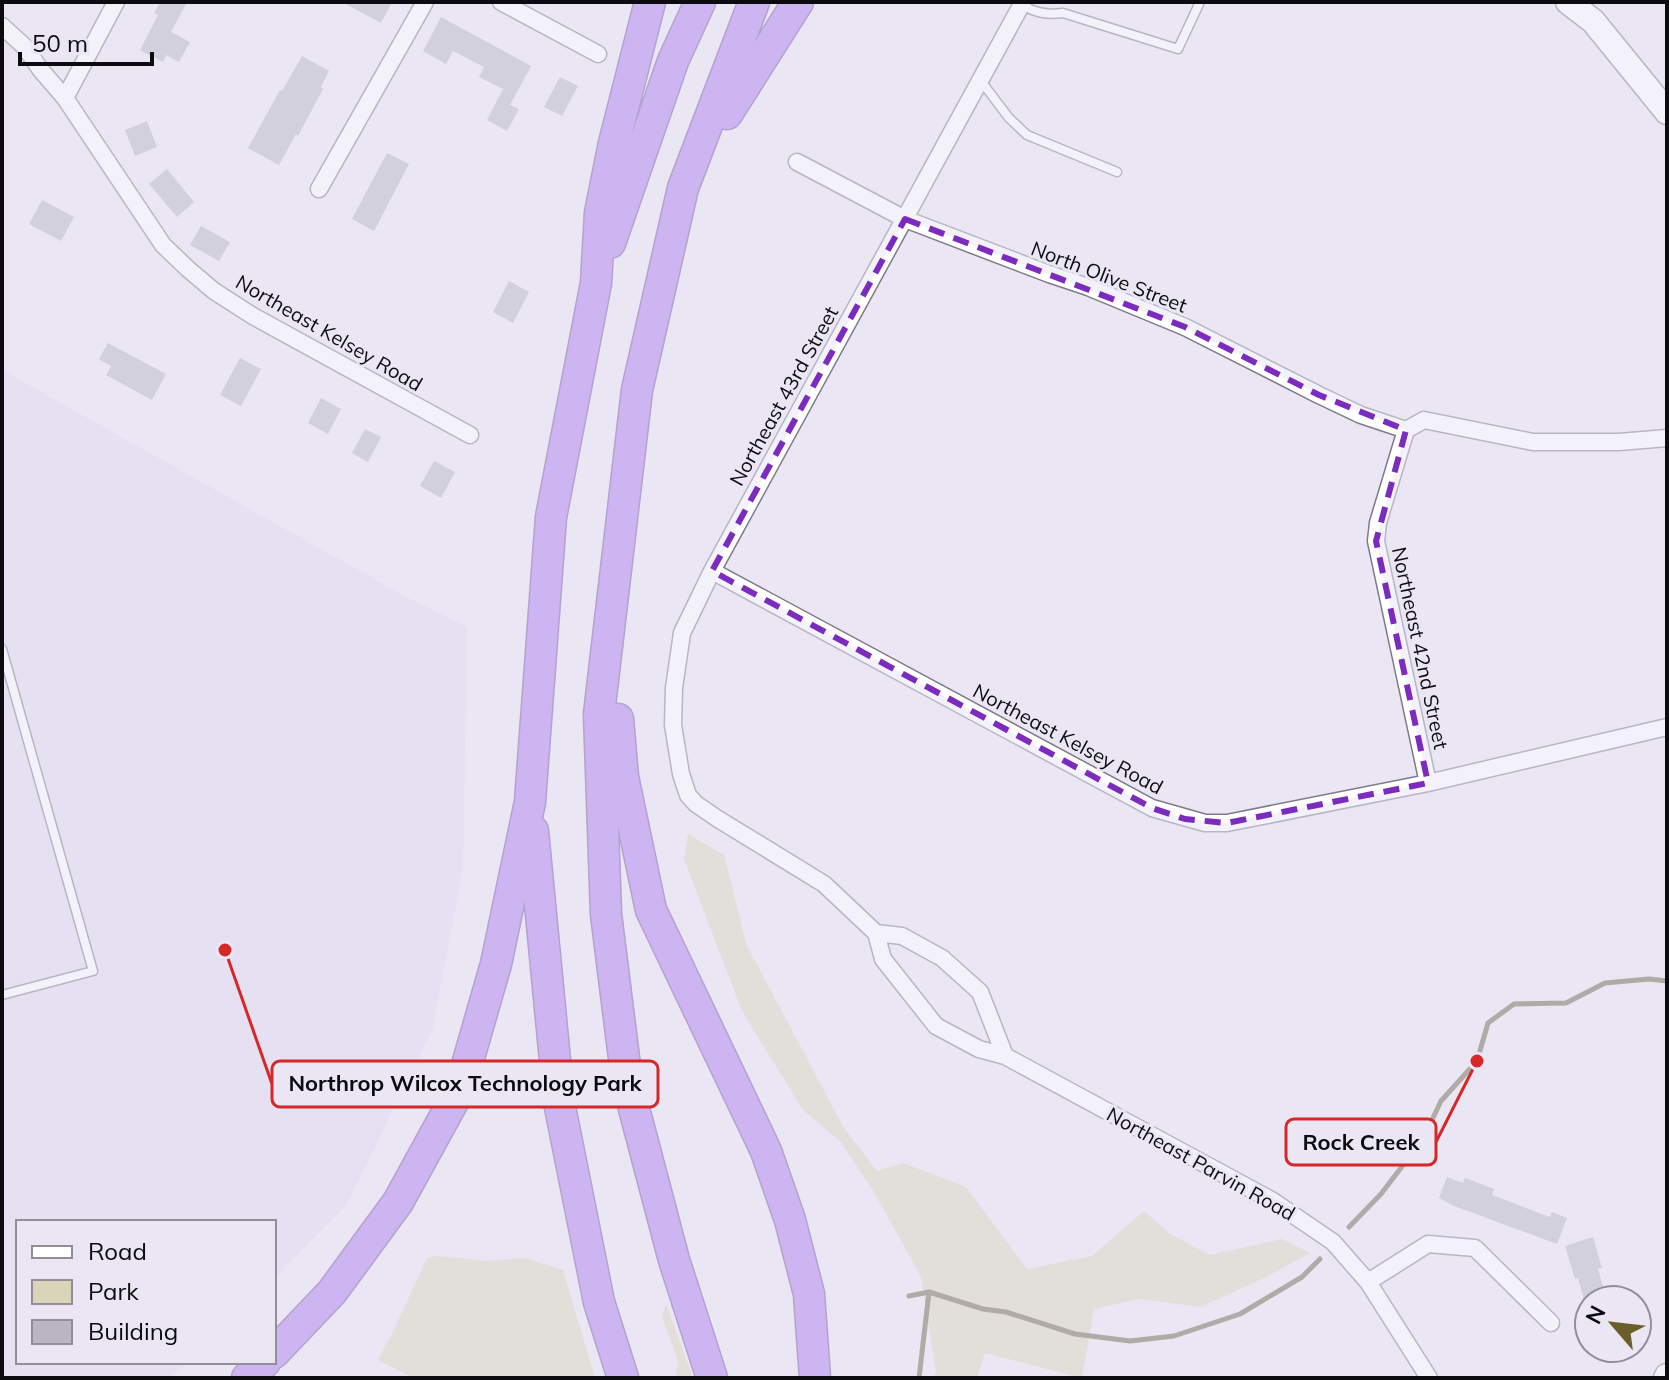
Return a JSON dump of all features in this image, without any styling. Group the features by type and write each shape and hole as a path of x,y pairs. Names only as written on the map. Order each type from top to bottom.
{"highway":[{"path":"276,1351 332,1292 398,1202 460,1089 496,964 530,802 551,517 596,283 600,213 614,143 650,2"},
{"path":"596,283 673,61 700,2"},
{"path":"712,1378 674,1260 627,1082 606,914 599,714 637,390 683,188 754,2"},
{"path":"683,188 798,2"},
{"path":"611,613 623,777 651,910 766,1151 790,1220 809,1294 815,1378"},
{"path":"530,802 559,1102 599,1302 623,1378"},
{"path":"247,1378 263,1364"}],"main road":[{"path":"1568,2 1593,21 1666,107"}],"street":[{"path":"65,98 116,2"},
{"path":"319,189 425,2"},
{"path":"501,2 598,54"},
{"name":"Northeast 43rd Street","path":"718,819 688,795 681,774 673,725 674,688 682,633 712,571 1022,4"},
{"name":"Northeast Kelsey Road","path":"2,26 25,47 65,98 163,245 188,269 214,291 253,316 470,435"},
{"name":"North Olive Street","path":"797,162 905,219 1088,287 1185,327 1361,415 1406,430"},
{"path":"1406,430 1424,420 1533,442 1619,442 1667,438"},
{"name":"Northeast 42nd Street","path":"1406,430 1378,523 1376,541 1428,783"},
{"name":"Northeast Kelsey Road","path":"712,571 1152,808 1205,823 1227,823 1428,783 1667,727"},
{"name":"Northeast Parvin Road","path":"718,819 824,884 876,933 883,959 936,1026 979,1049 1005,1056 1273,1201 1333,1242 1368,1282 1429,1378"},
{"name":"Northeast Parvin Road","path":"876,933 902,936 942,958 980,992 1005,1056"},
{"path":"1368,1282 1428,1244 1475,1248 1551,1323"}],"lane":[{"path":"1022,4 1038,13 1063,13 1178,49 1200,2"},
{"path":"980,80 1009,118 1027,135 1117,172"},
{"path":"2,649 93,971 2,995"}],"highlighted area":[{"path":"905,219 1185,327 1319,395 1406,430 1376,541 1428,783 1227,823 1185,819 1152,808 712,571"}],"shaded area":[{"path":"2,370 406,597 467,627 463,869 432,1031 346,1205 276,1277 276,1220 16,1220 16,1364 186,1364 169,1378 2,1378"}],"green space":[{"path":"688,834 724,855 746,944 844,1128 877,1171 903,1163 966,1187 1027,1269 1092,1256 1144,1211 1170,1234 1210,1255 1282,1239 1310,1253 1201,1307 1139,1299 1094,1309 1082,1378 985,1353 977,1378 933,1378 936,1372 921,1277 874,1192 841,1142 803,1110 742,1011 684,859"},
{"path":"437,1256 487,1261 524,1258 563,1270 595,1378 413,1378 378,1360 427,1258"},
{"path":"666,1304 693,1378 676,1378 678,1360 662,1317"}],"building":[{"path":"160,2 187,2 171,32 190,42 179,62 166,55 163,62 140,50 158,15 154,13"},
{"path":"342,2 392,2 381,23"},
{"path":"441,17 531,66 510,105 519,109 507,131 487,120 503,89 479,77 484,67 453,51 446,64 423,51"},
{"path":"302,56 329,71 298,136 296,134 279,165 248,148"},
{"path":"560,77 578,86 562,116 544,107"},
{"path":"147,121 157,147 135,156 125,130"},
{"path":"387,153 409,164 374,231 352,219"},
{"path":"167,169 194,202 177,217 149,184"},
{"path":"42,200 74,217 61,241 29,224"},
{"path":"201,226 230,242 219,261 190,245"},
{"path":"509,281 529,292 513,323 493,312"},
{"path":"108,343 166,374 152,400 106,375 111,366 99,359"},
{"path":"240,358 261,369 241,406 220,395"},
{"path":"321,398 341,409 328,434 308,423"},
{"path":"365,429 381,437 368,462 352,453"},
{"path":"434,461 455,472 441,498 420,486"},
{"path":"1447,1177 1463,1183 1465,1178 1494,1189 1492,1195 1550,1217 1552,1212 1567,1218 1557,1244 1439,1198"},
{"path":"1593,1237 1602,1268 1598,1269 1602,1284 1580,1284 1578,1278 1575,1279 1565,1246"}],"waterway":[{"path":"1349,1227 1381,1194 1423,1139 1441,1101 1477,1061 1488,1023 1514,1004 1566,1003 1605,983 1649,979 1667,981"},
{"path":"909,1296 929,1292 1075,1334 1130,1341 1174,1336 1240,1314 1302,1277 1320,1259"},
{"path":"919,1378 929,1292"}],"place":[{"name":"Northrop Wilcox Technology Park","path":"225,950"},
{"name":"Rock Creek","path":"1477,1061"}]}
